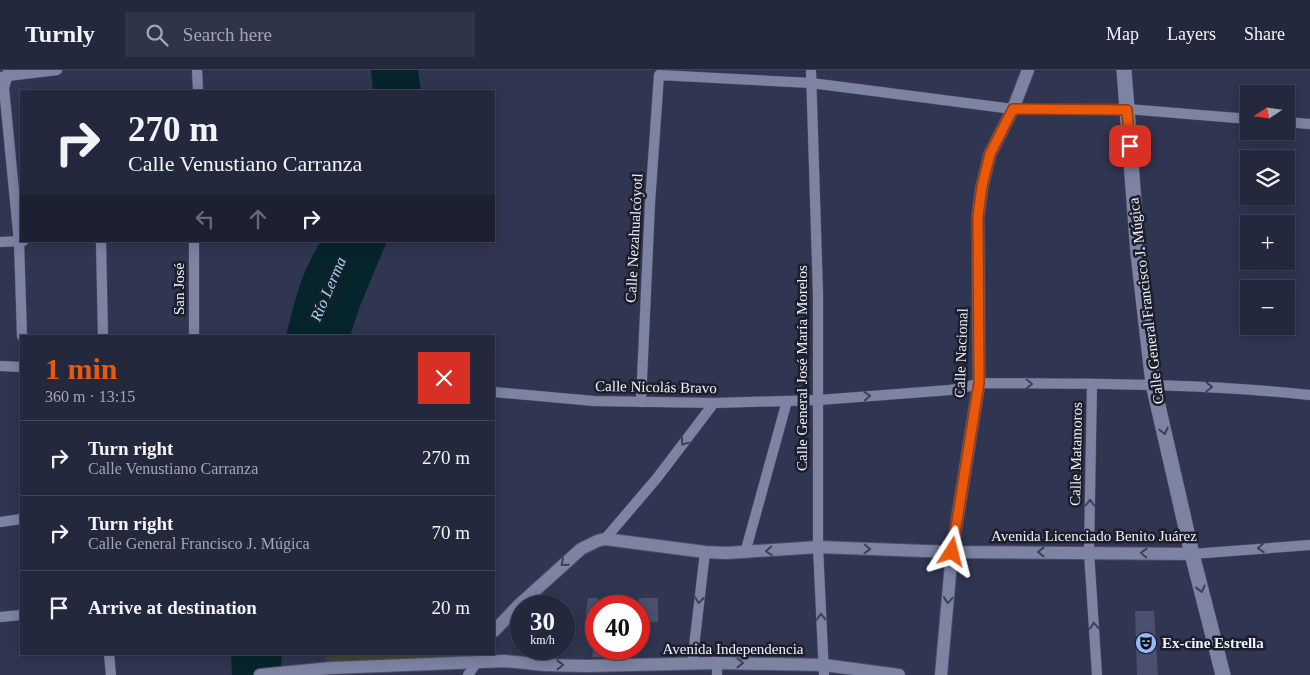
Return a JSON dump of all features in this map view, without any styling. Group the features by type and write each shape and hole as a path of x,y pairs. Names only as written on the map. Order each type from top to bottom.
{"main road":[{"name":"Calle General Francisco J. Múgica","path":"1124,70 1138,254 1153,384 1192,554 1223,675"}],"street":[{"path":"20,232 4,88 6,74 57,70"},
{"path":"198,70 198,90"},
{"name":"Calle General José María Morelos","path":"811,70 818,295 818,547 824,670"},
{"name":"Calle Nacional","path":"941,675 952,552 979,383 978,216 982,186 990,154 1013,109 1028,70"},
{"name":"Calle Nezahualcóyotl","path":"642,402 650,203 659,75 811,84"},
{"path":"811,84 1013,109 1127,110 1240,118"},
{"path":"1295,123 1310,124"},
{"path":"0,242 20,241"},
{"path":"21,242 22,335"},
{"path":"100,242 104,335"},
{"name":"San José","path":"194,242 194,335"},
{"path":"0,366 20,367"},
{"name":"Calle Nicolás Bravo","path":"495,392 594,401 714,403 819,400 950,390 979,383 1153,384 1220,387 1310,395"},
{"name":"Calle Matamoros","path":"1092,384 1089,552 1097,675"},
{"path":"745,553 787,401"},
{"path":"495,630 519,605 581,549 605,539 657,478 714,403"},
{"path":"0,522 20,519"},
{"name":"Avenida Licenciado Benito Juárez","path":"605,539 705,552 745,553 818,547 952,552 1192,554 1310,545"},
{"path":"692,664 705,552"},
{"path":"0,617 20,615"},
{"path":"109,655 111,675"},
{"path":"468,675 479,658"},
{"name":"Avenida Independencia","path":"260,675 479,658 544,665 692,664 717,669 824,670 900,675"}],"shaded area":[{"path":"328,655 467,655 333,668 326,659"}],"water":[{"path":"371,70 418,70 421,90 373,90"},
{"name":"Río Lerma","path":"320,242 387,242 360,306 350,335 286,335 304,275"},
{"path":"231,655 282,655 280,675 232,675"}],"building":[{"path":"650,598 658,598 658,622 650,622"},
{"name":"Ex-cine Estrella","path":"1135,611 1154,611 1158,675 1137,675"}],"place":[{"name":"Ex-cine Estrella","path":"1146,643"}],"route":[{"path":"952,552 979,383 978,216 982,186 990,154 1013,109 1127,110 1130,146"}]}
